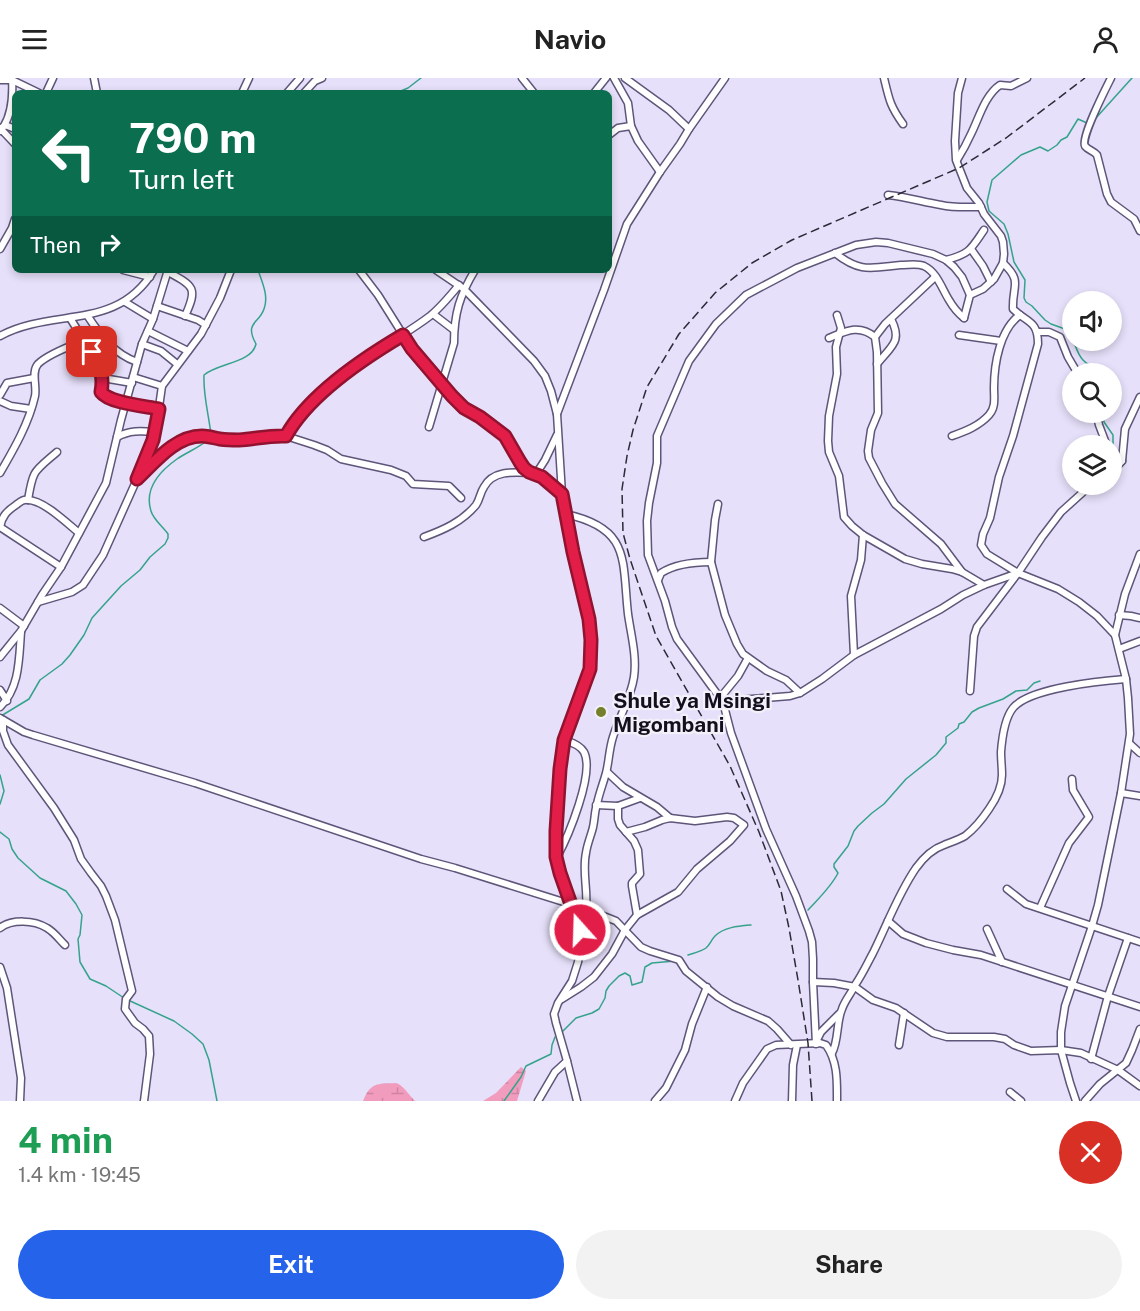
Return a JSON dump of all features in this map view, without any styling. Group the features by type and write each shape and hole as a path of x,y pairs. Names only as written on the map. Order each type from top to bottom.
{"street":[{"path":"290,90 300,78"},
{"path":"307,90 315,81 322,78"},
{"path":"522,78 532,90"},
{"path":"596,90 606,78"},
{"path":"614,78 628,103 631,126 638,141 660,172"},
{"path":"625,78 669,110 689,129"},
{"path":"612,256 627,224 660,172 725,78"},
{"path":"884,78 891,104 903,124"},
{"path":"962,78 958,93 955,141 957,160 967,188 1003,242 1004,254 1003,263 996,276 984,289 970,295"},
{"path":"957,160 971,136 985,103 994,90 1000,85 1011,86 1027,78"},
{"path":"1111,78 1090,124 1084,144 1097,155 1111,202 1134,219 1140,231"},
{"path":"12,79 12,100 2,128 12,140"},
{"path":"0,80 12,79 33,90"},
{"path":"612,133 618,128 631,126"},
{"path":"888,195 942,205 981,207"},
{"path":"1,245 12,228"},
{"path":"946,260 963,255 971,249 984,230"},
{"path":"816,1044 812,942 809,931 766,829 731,733 722,700 677,639 672,627 648,555 647,537 649,503 657,463 657,436 689,361 716,324 746,295 797,268 856,245 876,242 899,244 933,254 954,267 962,277 970,295 964,318 950,302 936,277 928,269 917,264 879,268 855,267 835,254"},
{"path":"971,249 991,282"},
{"path":"928,269 933,254"},
{"path":"1003,263 1014,274 1016,286 1013,309 1030,321 1038,332 1038,344 1013,436 999,477 990,518 980,541 982,549 1018,573 1058,589 1079,602 1115,634"},
{"path":"135,273 150,277"},
{"path":"1,334 40,322 87,315 125,302 139,290 152,273"},
{"path":"0,657 22,628 61,567 106,483 136,362 167,273"},
{"path":"171,273 193,290 185,316"},
{"path":"38,602 72,592 83,585 104,555 150,450 162,386 201,334 230,273"},
{"path":"361,273 412,349 442,385 464,408 505,436 520,462 529,472 542,477 562,494"},
{"path":"441,273 462,287 534,361 545,376 557,414 562,494 589,619 591,640 590,669 564,740 556,831 556,857 580,930 581,945 578,962 572,981 554,1014 577,1101"},
{"path":"286,436 292,425 309,406 330,387 377,351 433,314 462,287 473,273"},
{"path":"557,414 606,273"},
{"path":"936,277 875,337 878,413 871,430 868,451 869,458 895,504 941,544 963,572"},
{"path":"429,427 454,343 454,330 462,287"},
{"path":"125,302 153,319"},
{"path":"157,306 206,325"},
{"path":"433,314 454,330"},
{"path":"87,315 115,350 136,362"},
{"path":"837,315 841,324 836,347 837,374 829,416 828,441 829,453 838,476 844,517 863,535 905,559 963,572 984,585"},
{"path":"952,436 978,424 989,415 993,408 1001,341 1011,324 1020,315"},
{"path":"70,318 100,366 103,378 101,394 125,403 159,409"},
{"path":"877,364 896,340 897,331 891,319"},
{"path":"829,338 855,330 864,330 875,337"},
{"path":"148,331 188,351"},
{"path":"1038,332 1054,333 1060,337 1072,363"},
{"path":"959,335 1001,341"},
{"path":"0,472 31,409 36,388 34,378 36,366 50,356 84,341"},
{"path":"142,344 161,351 177,364"},
{"path":"0,394 7,383 34,378"},
{"path":"103,378 133,380 162,386"},
{"path":"1122,461 1125,429 1140,397"},
{"path":"0,401 11,406 31,409"},
{"path":"117,437 135,431 155,432"},
{"path":"535,474 545,460 558,433"},
{"path":"137,479 179,442 188,438 206,436 238,440 286,436 314,445 341,459 391,470 406,476 413,484 449,486 461,498"},
{"path":"28,500 35,472 57,452"},
{"path":"424,537 448,528 460,520 477,504 485,485 499,475 508,472 535,474"},
{"path":"970,691 973,645 977,627 1061,512 1080,495"},
{"path":"61,567 0,527 3,517 20,502 28,500 40,504 79,533"},
{"path":"718,504 711,562 725,615 740,651 767,671 786,680 800,693"},
{"path":"566,514 585,518 606,531 621,552 635,663 630,693 613,735 607,771 596,805 587,848 584,865 586,909 580,930"},
{"path":"854,655 851,596 861,560 863,535"},
{"path":"1076,1101 1061,1050 1061,1032 1065,1006 1092,926 1130,744 1126,679 1115,634 1130,579 1140,554"},
{"path":"658,580 661,573 669,569 689,563 711,562"},
{"path":"722,700 790,696 800,693 854,655 963,595 1018,573"},
{"path":"0,608 22,628"},
{"path":"1119,615 1140,618"},
{"path":"0,707 11,693 17,677 22,628"},
{"path":"1119,649 1140,641"},
{"path":"722,700 748,658"},
{"path":"832,1053 840,1012 855,987 906,883 925,856 942,845 964,836 989,809 998,792 1001,782 1001,752 1004,733 1013,708 1022,700 1037,693 1126,679"},
{"path":"0,690 7,700"},
{"path":"2,719 33,735 195,783 421,859 586,909 615,921 641,947 679,960 686,970 718,997 768,1021 794,1045 792,1101"},
{"path":"2,719 8,745 66,825 81,859 101,886 111,908 132,988 126,999 125,1009 135,1023 149,1035 150,1054 144,1101"},
{"path":"1130,734 1140,731"},
{"path":"556,857 563,846 580,803 586,764 585,754 581,748 564,740"},
{"path":"1130,744 1140,753"},
{"path":"607,771 622,788 657,807 670,818"},
{"path":"1040,908 1069,843 1089,817 1073,790 1072,779"},
{"path":"1121,793 1140,796"},
{"path":"596,805 618,806 640,798"},
{"path":"618,806 620,825 634,841 638,850 640,874 632,883 637,915"},
{"path":"560,1000 594,977 637,915 678,892 697,869 730,842 744,825 734,818 727,817 695,821 670,818 626,832"},
{"path":"1007,889 1026,904 1140,942"},
{"path":"888,921 903,934 926,943 972,952 1140,1006"},
{"path":"0,928 14,922 35,923 50,929 65,945"},
{"path":"987,929 1002,962"},
{"path":"1091,1059 1108,996 1128,938"},
{"path":"0,968 7,988 21,1078 20,1101"},
{"path":"813,982 855,987 873,1000 896,1008 933,1033 947,1036 994,1037 1005,1039 1014,1045 1032,1051 1061,1050 1081,1053 1118,1070 1140,1086"},
{"path":"655,1101 666,1088 685,1050 706,987"},
{"path":"816,1044 821,1032 840,1012"},
{"path":"898,1044 904,1013"},
{"path":"1085,1101 1100,1084 1126,1063 1140,1029"},
{"path":"735,1101 743,1083 767,1049 776,1045 820,1043 826,1045 832,1053 837,1101"},
{"path":"538,1101 555,1072 567,1061"},
{"path":"1010,1092 1021,1101"}],"green space":[{"path":"521,1067 526,1071 517,1101 483,1101 496,1093"},
{"path":"396,1083 404,1088 415,1101 363,1101 375,1085"}],"waterway":[{"path":"403,90 421,78"},
{"path":"1095,119 1132,78"},
{"path":"1062,328 1045,320 1026,302 1024,298 1025,280 1014,262 1008,234 1004,224 989,211 987,202 992,180 1021,155 1040,147 1048,151 1067,137 1078,119 1087,123"},
{"path":"211,435 204,375 241,359 253,350 256,344 251,331 252,327 262,314 266,299 259,273"},
{"path":"1077,351 1087,363"},
{"path":"1105,423 1113,435"},
{"path":"1,716 29,699 40,680 70,655 84,635 92,618 121,586 165,544 168,534 152,514 149,503 152,488 159,475 171,464 209,439"},
{"path":"808,910 838,873 834,864 848,846 858,826 884,804 906,779 936,755 946,743 946,737 958,728 959,724 979,708 1003,699 1016,691 1027,690 1040,681"},
{"path":"0,775 4,791 0,804"},
{"path":"0,832 9,839 18,858 40,878 66,891 76,904 82,915 78,939 80,962 90,979 124,998"},
{"path":"688,955 706,948 715,936 723,931 751,925"},
{"path":"562,1032 576,1018 599,1009 609,986 619,976 625,973 630,976 632,985 642,982 645,967 652,963 675,961"},
{"path":"128,1000 174,1021 203,1044 209,1060 217,1101"},
{"path":"504,1101 526,1066 551,1054 555,1037"}],"railway":[{"path":"812,1101 808,1043 781,891 759,832 730,766 656,636 623,533 622,489 633,430 647,387 679,334 715,293 752,263 792,240 959,168 1006,138 1085,78"}],"place":[{"name":"Shule ya Msingi Migombani","path":"601,712"}],"route":[{"path":"92,352 100,366 103,378 101,394 125,403 159,409 150,450 137,479 179,442 188,438 206,436 238,440 286,436 292,425 309,406 330,387 377,351 403,335 424,364 464,408 505,436 524,468 542,477 562,494 589,619 591,640 590,669 564,740 556,831 556,857 580,930"}]}
